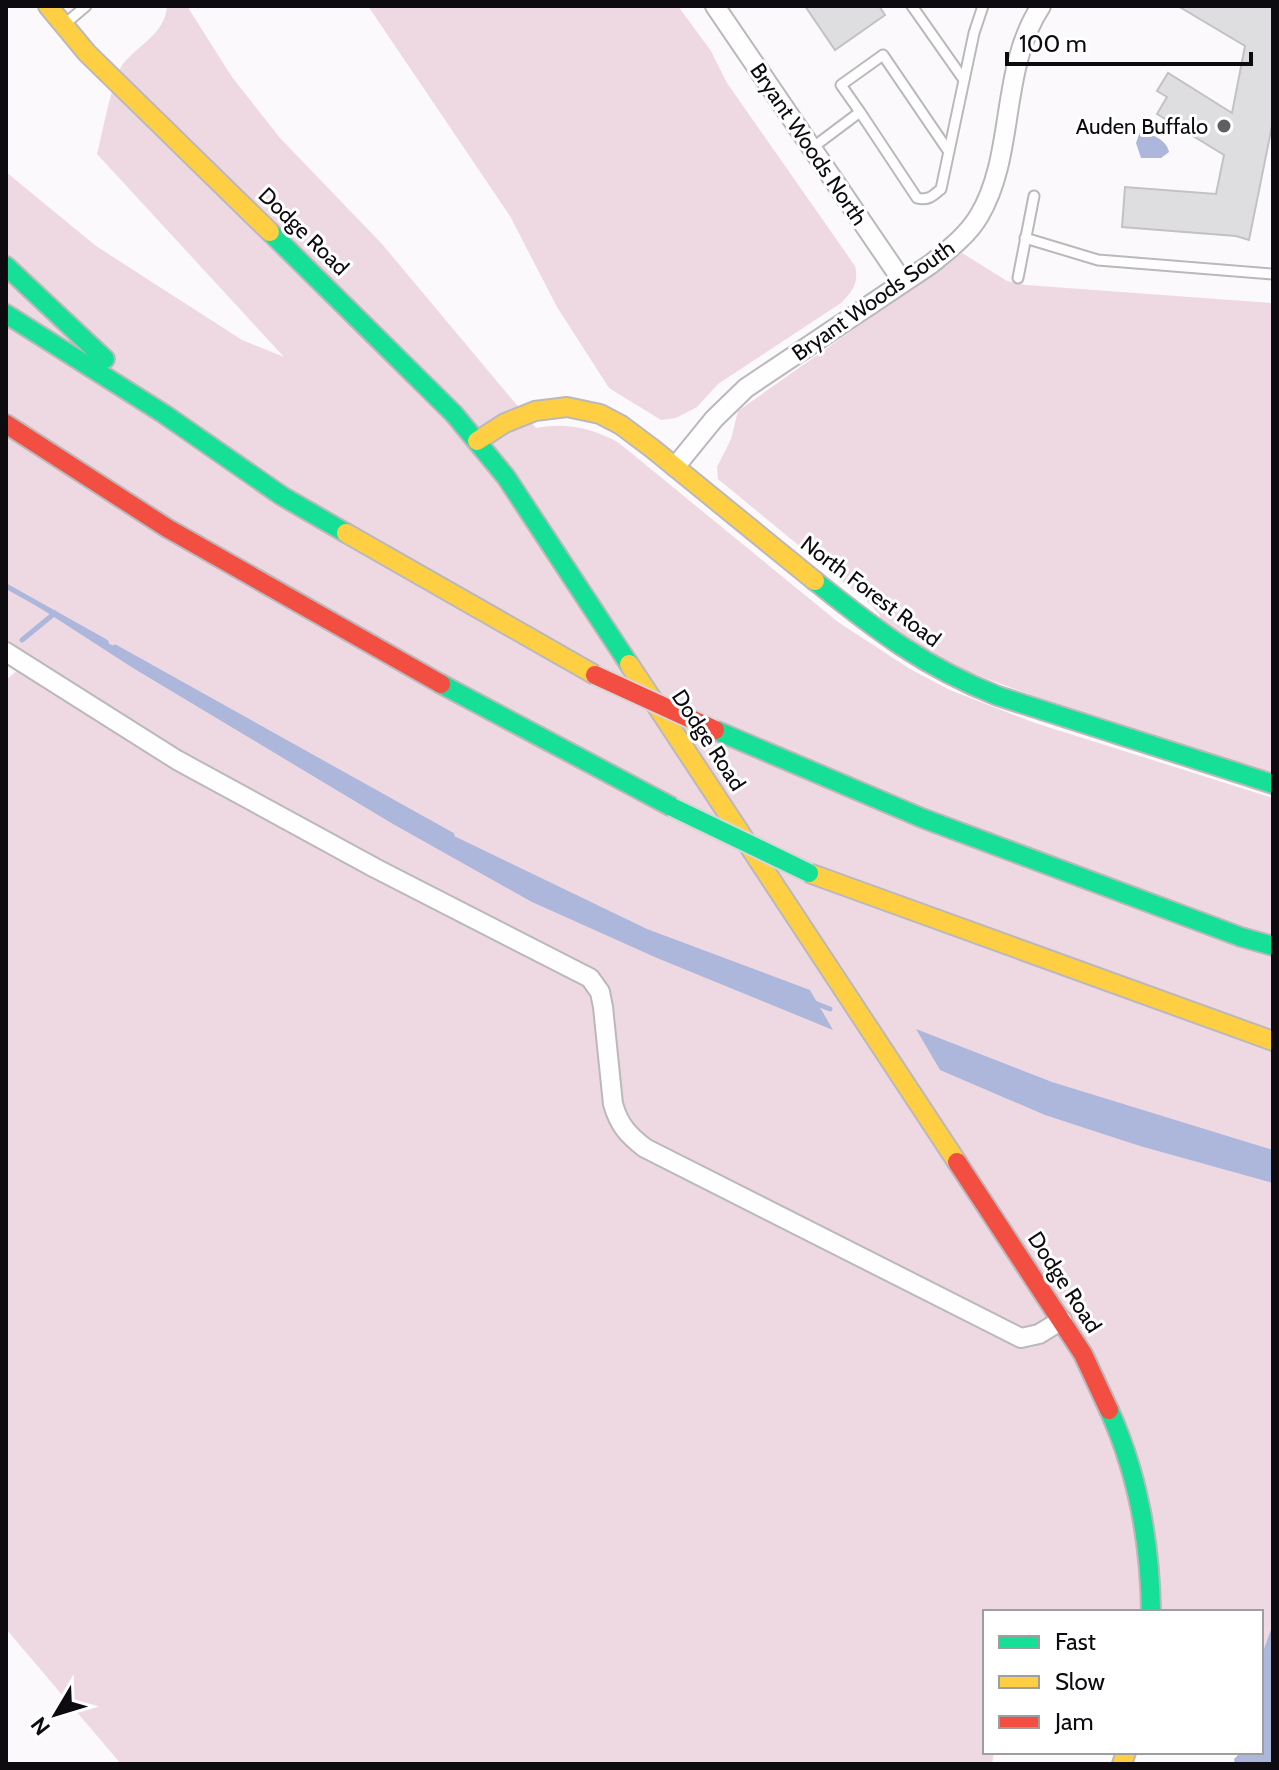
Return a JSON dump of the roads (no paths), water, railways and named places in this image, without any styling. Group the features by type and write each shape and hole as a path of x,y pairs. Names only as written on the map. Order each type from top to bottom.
{"main road":[{"name":"Dodge Road","path":"48,6 96,62 409,368 506,477 1062,1320 1108,1403 1134,1473 1152,1576 1151,1610"},
{"path":"6,266 164,414"},
{"path":"6,314 164,414 282,496 595,675 922,818 1241,937 1273,946"},
{"name":"North Forest Road","path":"477,441 499,424 525,412 551,407 582,409 600,414 622,426 675,467 879,633 954,679 1041,711 1273,784"},
{"path":"6,424 77,473 304,609 672,807 809,873 1273,1041"}],"street":[{"name":"Bryant Woods North","path":"715,6 903,282"},
{"name":"Bryant Woods South","path":"675,467 714,419 746,388 952,247 975,222 997,165 1020,50 1030,23 1041,6"},
{"path":"6,652 177,760 375,868 590,978 600,992 603,1007 613,1104 628,1135 645,1148 1021,1338 1039,1334 1062,1320"}],"lane":[{"path":"63,25 86,6"},
{"path":"912,6 964,80"},
{"path":"949,152 883,55 841,85 917,198 924,200 932,197 941,189 949,152 974,33 983,6"},
{"path":"812,148 860,112"},
{"path":"1018,278 1034,196"},
{"path":"1025,238 1098,260 1273,274"}],"water":[{"path":"1140,132 1158,138 1169,152 1161,158 1141,158 1136,143"},
{"path":"6,586 452,835 647,929 810,990 833,1030 657,958 532,902 393,824 133,668"},
{"path":"916,1029 1052,1082 1273,1150 1273,1183 1140,1146 1045,1115 940,1070"},
{"path":"1273,1624 1273,1764 1235,1764 1234,1759 1239,1754 1263,1754 1263,1652"}],"waterway":[{"path":"6,586 106,642"},
{"path":"22,640 55,613"},
{"path":"115,647 452,835"},
{"path":"812,1002 830,1009"}],"place":[{"name":"Auden Buffalo","path":"1224,126"}]}
